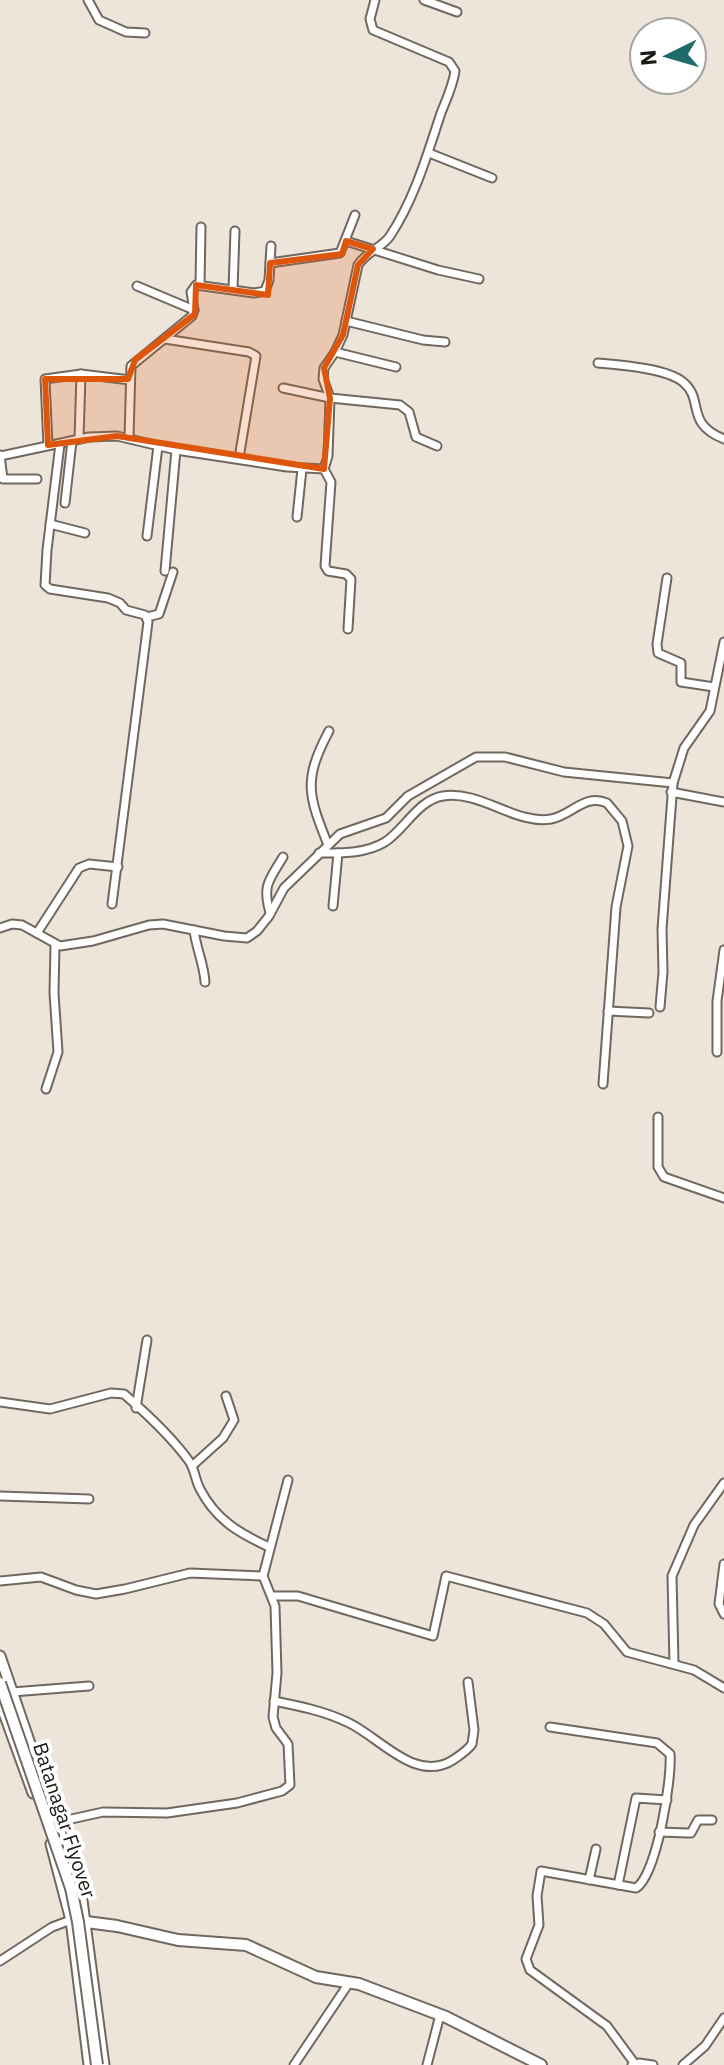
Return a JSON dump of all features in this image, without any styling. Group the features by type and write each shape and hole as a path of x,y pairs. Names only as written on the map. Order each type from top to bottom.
{"main road":[{"name":"Batanagar Flyover","path":"0,1683 71,1888 97,2065"},
{"path":"71,1920 117,1926 178,1940 246,1945 305,1973 349,1983 440,2015 541,2065"}],"street":[{"path":"88,0 99,20 126,32 145,33"},
{"path":"348,629 351,579 346,574 328,571 325,566 331,482 324,469 328,456 330,398 323,379 324,368 335,352 346,321 358,265 390,237 421,176 454,78 453,65 373,30 370,19 375,0"},
{"path":"424,0 457,12"},
{"path":"429,153 492,178"},
{"path":"270,263 326,253 337,254 343,250 355,215"},
{"path":"200,285 201,227"},
{"path":"233,289 235,231"},
{"path":"346,241 438,270 479,279"},
{"path":"129,438 131,366 135,360 189,319 194,310 193,288 200,285 254,293 265,291 271,246"},
{"path":"137,286 194,310"},
{"path":"346,321 423,340 445,342"},
{"path":"165,339 249,352 256,356 239,458"},
{"path":"335,352 396,367"},
{"path":"598,363 675,377 688,387 703,427 724,439"},
{"path":"48,445 45,379 81,374 130,380"},
{"path":"65,503 81,374"},
{"path":"283,388 330,398 406,407 416,437 437,446"},
{"path":"37,479 3,479 0,455 105,436 302,469 324,469"},
{"path":"60,444 44,574 47,588 108,598 120,603 126,610 147,617 159,614 169,572 176,450"},
{"path":"147,536 158,446"},
{"path":"297,517 302,469"},
{"path":"50,524 85,533"},
{"path":"667,578 658,653 681,663 680,679 684,683 714,687"},
{"path":"112,904 147,617"},
{"path":"660,1007 662,929 673,788 684,748 710,711 724,642"},
{"path":"328,845 313,806 310,788 313,764 329,731"},
{"path":"0,928 22,925 55,945 74,946 163,924 247,938 257,931 284,888 340,834 386,818 408,796 476,757 505,757 564,772 602,774 663,784 724,802"},
{"path":"319,853 367,849 388,840 436,797 466,797 546,819 588,800 607,803 622,821 628,846 616,907 603,1084"},
{"path":"333,906 338,853"},
{"path":"270,913 265,886 283,857"},
{"path":"37,933 79,868 89,864 118,867"},
{"path":"194,930 205,982"},
{"path":"46,1089 58,1052 55,945"},
{"path":"717,1052 717,1001 724,950"},
{"path":"608,1011 649,1013"},
{"path":"658,1117 657,1160 664,1177 724,1198"},
{"path":"136,1408 147,1340"},
{"path":"0,1402 50,1409 121,1393 165,1432 192,1466 198,1486 221,1519 240,1534 269,1547"},
{"path":"192,1466 223,1438 234,1420 226,1396"},
{"path":"58,1822 103,1812 175,1812 237,1803 286,1789 291,1782 288,1744 274,1723 277,1621 272,1596 263,1576 288,1480"},
{"path":"674,1664 672,1576 694,1525 724,1483"},
{"path":"0,1496 89,1499"},
{"path":"724,1564 719,1604 724,1614"},
{"path":"0,1581 41,1577 96,1594 190,1573 263,1576"},
{"path":"272,1596 298,1596 433,1636 446,1576 587,1613 604,1624 627,1652 694,1670 724,1688"},
{"path":"0,1656 81,1893 104,2065"},
{"path":"274,1701 326,1712 367,1731 397,1757 440,1767 472,1744 474,1730 468,1682"},
{"path":"12,1692 89,1686"},
{"path":"0,1702 52,1848 71,1920 89,2065"},
{"path":"550,1727 644,1741 663,1746 670,1757 667,1800 642,1884 636,1888 541,1871 537,1896 539,1925 527,1953 530,1970 607,2026 634,2064 653,2065"},
{"path":"618,1885 636,1798 667,1800"},
{"path":"659,1832 691,1833 698,1820 712,1820"},
{"path":"589,1880 596,1849"},
{"path":"0,1961 52,1927 71,1920"},
{"path":"294,2065 349,1983"},
{"path":"427,2065 440,2015"},
{"path":"683,2065 705,2046 724,2018"}],"highlighted area":[{"path":"346,241 373,249 358,265 343,335 324,368 330,398 324,469 117,436 48,445 45,379 128,379 135,360 195,314 196,285 268,295 270,263 342,254"}]}
